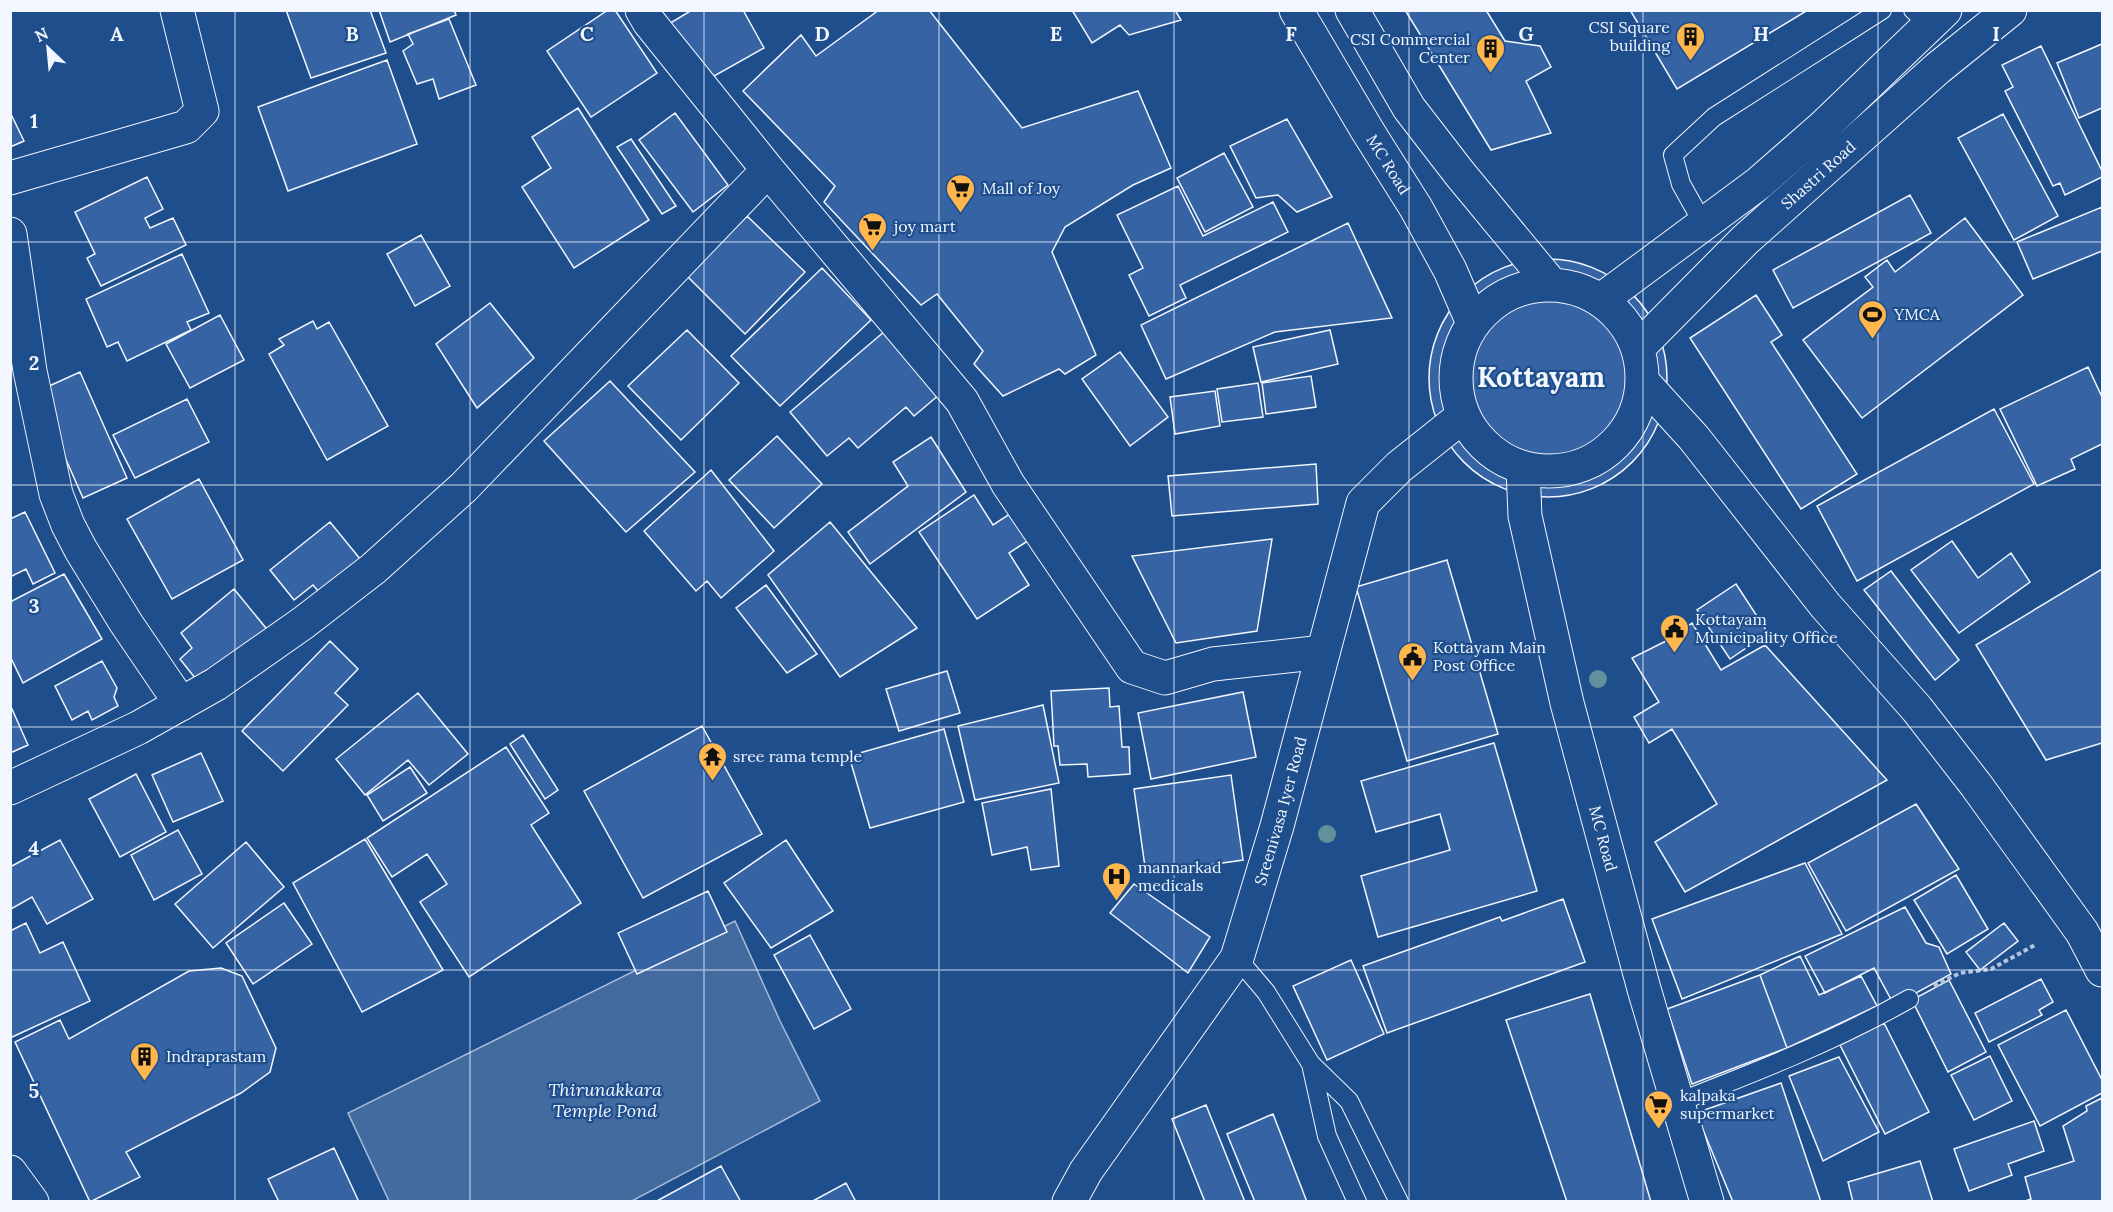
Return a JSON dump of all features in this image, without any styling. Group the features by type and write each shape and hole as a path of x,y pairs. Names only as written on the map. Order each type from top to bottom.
{"main road":[{"path":"10,178 186,127 202,111 177,10"},
{"path":"642,10 649,22 768,170 962,401 1008,484 1132,667 1165,678 1213,664 1323,652"},
{"name":"MC Road","path":"1296,10 1366,130 1416,208 1450,270 1473,323"},
{"path":"1352,10 1410,108 1460,174 1551,284"},
{"name":"Shastri Road","path":"1638,348 1739,245 1938,68 2010,10"},
{"name":"Shastri Road","path":"1601,300 1759,183 1823,127 1935,11"},
{"path":"10,788 138,728 216,684 303,623 356,582 464,487 768,170"},
{"path":"10,234 30,371 56,494 68,525 96,576 181,704"},
{"path":"1551,284 1585,292 1601,300 1624,321 1638,348 1643,382 1632,423 1604,454 1565,470 1523,468 1498,457 1478,439 1463,416 1456,385 1458,352 1473,323 1495,302 1522,289 1551,284"},
{"path":"1643,382 1694,438 1825,605 1917,709 1970,777 2082,932 2103,970"},
{"name":"Sreenivasa Iyer Road","path":"1069,1202 1086,1171 1237,958 1260,888 1363,503 1399,467 1463,416"},
{"name":"MC Road","path":"1523,468 1525,516 1567,703 1644,989 1707,1202"},
{"path":"10,1172 32,1202"}],"lane":[{"path":"1704,225 1681,184 1672,155 1714,117 1882,10"},
{"path":"1237,958 1266,992 1311,1064 1349,1101 1399,1202"},
{"path":"1677,1103 1780,1063 1833,1039 1909,999"},
{"path":"1311,1064 1327,1136 1357,1202"}],"path":[{"path":"1909,999 1960,973 1991,969 2035,945"}],"water":[{"name":"Thirunakkara Temple Pond","path":"735,921 780,1021 820,1101 630,1202 389,1201 348,1113"}],"building":[{"path":"286,10 370,10 386,53 311,78"},
{"path":"379,10 454,10 456,15 390,42"},
{"path":"608,10 615,10 657,73 591,117 547,51"},
{"path":"692,10 743,10 764,48 700,84 667,25"},
{"name":"Mall of Joy","path":"879,10 929,10 1022,128 1138,91 1171,168 1133,185 1065,227 1052,252 1096,355 1065,374 1059,369 1003,396 974,364 983,351 937,294 921,305 824,202 835,186 743,91 801,35 816,56"},
{"path":"1072,10 1175,10 1181,20 1129,35 1120,25 1092,43"},
{"name":"CSI Commercial Center","path":"1405,10 1486,10 1505,41 1540,46 1551,67 1526,81 1551,133 1491,150"},
{"name":"CSI Square building","path":"1630,10 1808,10 1677,89"},
{"path":"449,19 476,85 439,99 433,79 417,84 403,51 413,44 408,34"},
{"path":"2102,44 2102,108 2079,118 2057,63"},
{"path":"2041,46 2102,171 2102,177 2065,195 2060,183 2053,186 2005,91 2013,87 2002,65"},
{"path":"387,60 417,144 288,191 258,107"},
{"path":"578,108 649,220 574,268 522,187 551,168 532,137"},
{"path":"10,112 24,141 10,147"},
{"path":"675,113 728,185 693,212 639,140"},
{"path":"2003,114 2058,216 2014,240 1958,138"},
{"path":"1287,119 1332,197 1297,212 1278,195 1256,198 1230,146"},
{"path":"631,139 676,206 662,214 617,147"},
{"path":"1224,153 1253,207 1205,232 1177,178"},
{"path":"147,177 163,209 145,218 150,228 173,218 186,245 101,286 87,258 95,254 75,212"},
{"path":"1178,186 1203,236 1273,202 1288,232 1180,285 1186,298 1149,316 1129,275 1143,268 1117,215"},
{"path":"1910,195 1931,233 1793,308 1773,270"},
{"path":"2102,207 2102,251 2033,279 2017,242"},
{"path":"747,216 805,272 745,334 687,276"},
{"path":"1965,218 2023,295 1862,418 1803,340 1873,287 1865,277 1887,260 1895,272"},
{"path":"1348,223 1392,318 1275,332 1166,379 1141,325"},
{"path":"421,235 450,286 415,306 387,254"},
{"path":"182,254 209,313 187,322 191,330 127,361 118,342 107,347 86,299"},
{"path":"1548,259 1593,268 1614,279 1632,294 1647,312 1658,333 1667,378 1658,423 1647,444 1632,462 1614,477 1593,488 1548,497 1503,488 1482,477 1464,462 1449,444 1438,423 1429,378 1438,333 1449,312 1464,294 1482,279 1503,268"},
{"path":"822,268 871,320 780,406 731,356"},
{"path":"1756,295 1782,335 1771,342 1857,474 1801,509 1690,338"},
{"path":"490,303 534,358 477,408 436,344"},
{"path":"220,315 244,360 190,388 166,344"},
{"path":"313,321 317,329 329,322 388,426 327,460 269,354 284,345 279,339"},
{"path":"892,325 946,389 914,416 906,407 858,448 849,438 827,456 790,412"},
{"path":"687,330 739,383 681,440 628,386"},
{"path":"1330,330 1338,364 1261,382 1253,347"},
{"path":"1120,352 1168,417 1130,446 1082,379"},
{"path":"2088,367 2102,397 2102,444 2071,459 2075,469 2037,486 2000,409"},
{"path":"80,372 127,478 83,498 36,392"},
{"path":"1311,376 1316,407 1266,414 1262,383"},
{"path":"610,381 695,472 626,532 544,441"},
{"path":"1258,383 1263,417 1222,422 1217,389"},
{"path":"1215,391 1220,426 1175,434 1170,397"},
{"path":"187,399 209,442 135,478 113,435"},
{"path":"1994,409 2034,484 1857,581 1817,506"},
{"path":"777,436 822,484 774,528 729,480"},
{"path":"931,437 966,492 870,564 848,532 908,486 893,462"},
{"path":"1316,464 1318,504 1172,516 1168,476"},
{"path":"711,470 774,551 721,598 707,581 696,591 644,531"},
{"path":"199,479 243,560 172,599 127,519"},
{"path":"974,495 993,525 1019,508 1037,535 1009,553 1029,585 977,619 919,532"},
{"path":"25,512 55,573 33,584 26,569 10,577 10,519"},
{"path":"330,522 365,565 324,598 313,585 294,600 270,570"},
{"path":"830,522 917,628 840,677 768,575"},
{"path":"1272,539 1257,631 1176,643 1132,556"},
{"path":"1952,541 1978,578 2011,553 2030,582 1959,633 1911,570"},
{"path":"1447,560 1498,734 1407,761 1356,587"},
{"path":"2102,569 2102,743 2046,760 1976,645"},
{"path":"1891,571 1959,660 1935,680 1864,590"},
{"path":"64,574 102,639 23,683 10,656 10,602"},
{"path":"1736,584 1768,633 1730,659 1697,610"},
{"path":"766,585 817,654 787,673 736,608"},
{"path":"234,589 270,633 203,688 180,659 192,648 181,633"},
{"path":"1692,623 1721,670 1765,645 1887,780 1685,892 1655,842 1717,804 1672,729 1649,743 1634,717 1659,702 1632,658 1666,641"},
{"path":"330,641 358,669 335,693 348,705 283,771 242,731"},
{"path":"102,661 117,688 114,697 118,706 92,720 88,711 72,720 55,686"},
{"path":"947,671 960,713 899,731 886,689"},
{"path":"1109,688 1110,707 1119,706 1122,747 1129,747 1130,774 1088,777 1087,764 1060,765 1058,746 1054,746 1051,691"},
{"path":"1243,692 1256,757 1151,779 1138,713"},
{"path":"418,693 468,754 429,785 408,760 365,795 336,759"},
{"path":"1043,705 1059,783 975,800 958,726"},
{"path":"12,709 28,745 10,753 10,710"},
{"path":"702,726 762,834 643,898 584,791"},
{"path":"944,729 964,802 870,828 849,756"},
{"path":"523,735 558,790 545,799 510,744"},
{"path":"1494,743 1537,891 1378,937 1361,876 1450,850 1440,814 1376,832 1361,781"},
{"path":"506,747 549,813 531,825 581,903 469,977 420,902 447,884 427,854 392,877 367,838"},
{"path":"201,753 223,801 173,822 152,775"},
{"path":"410,767 427,793 383,821 367,795"},
{"path":"136,774 166,832 120,857 89,799"},
{"path":"1231,775 1243,860 1146,874 1134,789"},
{"path":"1051,789 1059,866 1031,870 1027,847 992,855 982,803"},
{"path":"1916,804 1959,869 1846,931 1808,863"},
{"path":"178,830 202,874 154,900 131,855"},
{"path":"365,839 443,970 362,1012 293,883"},
{"path":"60,840 93,899 47,924 32,897 11,909 10,867"},
{"path":"786,840 833,911 771,948 724,883"},
{"path":"246,842 284,887 213,948 175,904"},
{"path":"1805,863 1842,934 1682,999 1652,919"},
{"path":"1956,875 1988,929 1947,954 1914,900"},
{"path":"1134,884 1210,937 1188,973 1110,913"},
{"path":"708,891 727,932 637,974 618,933"},
{"path":"1563,899 1585,962 1387,1033 1363,966 1500,917 1502,921"},
{"path":"284,903 312,944 253,984 226,943"},
{"path":"1905,907 1926,943 1939,947 1951,974 1894,1005 1874,968 1825,993 1805,956"},
{"path":"26,923 40,953 63,942 90,1001 10,1038 10,931"},
{"path":"2004,923 2018,941 1980,970 1966,952"},
{"path":"810,935 851,1009 814,1029 774,955"},
{"path":"1800,956 1819,995 1861,976 1877,1006 1787,1048 1760,975"},
{"path":"1351,960 1384,1034 1327,1060 1293,986"},
{"name":"Indraprastam","path":"221,968 242,976 276,1048 270,1072 241,1093 126,1152 140,1177 90,1202 15,1042 60,1020 69,1039 189,971"},
{"path":"1760,975 1787,1048 1692,1084 1667,1009"},
{"path":"2041,979 2053,1002 2039,1010 2042,1015 1989,1042 1975,1013"},
{"path":"1949,980 1986,1052 1948,1072 1912,1000"},
{"path":"1590,994 1651,1202 1567,1202 1506,1020"},
{"path":"2066,1010 2102,1080 2102,1093 2040,1126 1998,1045"},
{"path":"1884,1023 1929,1112 1885,1134 1840,1045"},
{"path":"1990,1056 2012,1101 1974,1120 1951,1075"},
{"path":"1839,1057 1879,1132 1823,1161 1789,1076"},
{"path":"1781,1083 1821,1202 1733,1202 1696,1113"},
{"path":"2102,1098 2102,1202 2022,1202 2031,1199 2025,1177 2074,1161 2063,1126 2087,1111 2086,1106"},
{"path":"1206,1105 1245,1202 1205,1202 1172,1119"},
{"path":"1273,1114 1307,1202 1255,1202 1227,1134"},
{"path":"2034,1121 2044,1151 2008,1164 2012,1175 1969,1191 1954,1149"},
{"path":"334,1148 359,1202 279,1202 268,1179"},
{"path":"1920,1161 1933,1202 1853,1202 1848,1182"},
{"path":"721,1166 741,1202 655,1202"},
{"path":"846,1183 856,1202 811,1202"}],"place":[{"name":"CSI Square building","path":"1691,62"},
{"name":"CSI Commercial Center","path":"1491,74"},
{"name":"Mall of Joy","path":"961,214"},
{"name":"joy mart","path":"873,252"},
{"name":"YMCA","path":"1873,340"},
{"name":"Kottayam Municipality Office","path":"1674,654"},
{"name":"Kottayam Main Post Office","path":"1412,682"},
{"name":"sree rama temple","path":"712,782"},
{"name":"mannarkad medicals","path":"1117,902"},
{"name":"Indraprastam","path":"145,1082"},
{"name":"kalpaka supermarket","path":"1659,1130"}],"district":[{"name":"Kottayam","path":"1541,377"}]}
